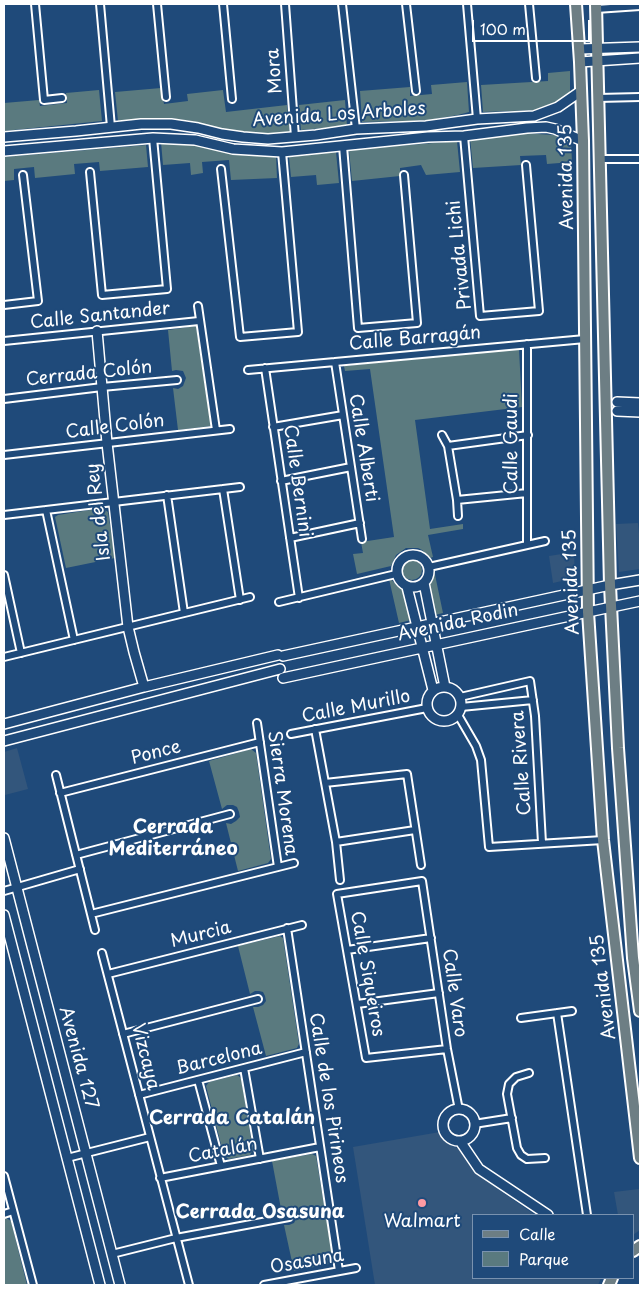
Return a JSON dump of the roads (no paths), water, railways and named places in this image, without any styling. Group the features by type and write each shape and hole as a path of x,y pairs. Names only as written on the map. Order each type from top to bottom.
{"main road":[{"name":"Avenida 135","path":"576,4 580,49 583,142 588,612 603,840 640,1158"},
{"name":"Avenida 135","path":"596,6 610,585 618,748 640,1011"},
{"path":"585,355 596,358 604,375"}],"street":[{"path":"35,4 44,100 62,98"},
{"path":"100,4 111,126"},
{"path":"157,4 166,97"},
{"path":"223,4 232,99"},
{"name":"Mora","path":"285,4 295,136"},
{"path":"342,4 356,129"},
{"path":"406,4 416,91"},
{"path":"467,4 477,120"},
{"path":"529,4 536,78"},
{"path":"596,6 640,6"},
{"path":"580,49 640,47"},
{"path":"580,62 640,58"},
{"name":"Avenida Los Arboles","path":"4,137 111,126 171,124 222,134 268,139 356,129 426,126 534,116 558,107 581,91"},
{"path":"598,98 640,97"},
{"path":"534,116 536,128"},
{"path":"426,126 428,137"},
{"path":"195,140 198,128"},
{"name":"Avenida Los Arboles","path":"4,151 153,138 195,140 233,149 282,152 428,137 464,136 527,128 555,129 583,142"},
{"path":"76,131 76,144"},
{"path":"316,135 317,148"},
{"name":"Privada Lichi","path":"464,136 480,316 539,311 526,165"},
{"path":"90,172 102,295 167,288 153,138"},
{"path":"343,146 358,328 416,323 404,175"},
{"path":"221,168 240,337 298,332 282,152"},
{"path":"600,159 640,159"},
{"path":"4,305 38,301 23,175"},
{"path":"198,306 216,430"},
{"name":"Calle Santander","path":"4,341 200,321"},
{"name":"Isla del Rey","path":"97,331 106,443 128,627 144,687"},
{"name":"Calle Barragán","path":"248,370 585,338"},
{"name":"Calle Gaudi","path":"527,344 527,544"},
{"name":"Calle Alberti","path":"334,362 362,539"},
{"name":"Calle Bernini","path":"265,368 299,598"},
{"name":"Cerrada Colón","path":"4,399 177,380"},
{"path":"617,407 640,403"},
{"path":"605,406 640,412"},
{"path":"273,427 343,414"},
{"name":"Calle Colón","path":"4,455 230,428"},
{"path":"442,435 448,446 458,516"},
{"path":"448,446 528,435"},
{"path":"282,481 351,468"},
{"path":"4,515 240,487"},
{"path":"222,489 240,600"},
{"path":"457,500 528,493"},
{"path":"167,496 184,613"},
{"path":"46,510 74,640"},
{"path":"290,538 360,523"},
{"path":"429,567 545,541"},
{"path":"412,555 423,558 429,567 428,578 424,583 413,588 402,584 396,574 396,568 402,559 407,556 412,555"},
{"path":"4,574 21,653"},
{"path":"279,602 396,574"},
{"name":"Avenida Rodin","path":"4,724 231,666 640,580"},
{"path":"424,583 445,687"},
{"path":"406,587 433,690"},
{"path":"4,658 250,597"},
{"name":"Avenida Rodin","path":"4,741 235,681 422,648 640,601"},
{"path":"231,666 235,681"},
{"name":"Calle Rivera","path":"460,697 530,681 533,700 542,843"},
{"path":"533,700 460,711 450,720 440,721 432,717 427,708 427,699 433,690 440,687 453,689 460,697 460,711 481,760 489,847 603,840"},
{"name":"Calle Murillo","path":"292,734 427,708"},
{"name":"Sierra Morena","path":"257,722 278,867"},
{"path":"315,730 336,842 340,880"},
{"name":"Ponce","path":"60,793 260,742"},
{"path":"325,783 407,774 421,865"},
{"path":"56,775 96,930"},
{"path":"76,855 230,814"},
{"path":"336,842 415,830"},
{"name":"Avenida 127","path":"4,838 120,1285"},
{"path":"91,914 294,862"},
{"path":"4,891 80,869"},
{"name":"Calle Siqueiros","path":"422,881 337,894 366,1058 447,1049"},
{"name":"Calle Varo","path":"422,881 447,1049 459,1110"},
{"name":"Avenida 127","path":"4,916 100,1285"},
{"name":"Murcia","path":"108,974 302,925"},
{"name":"Calle de los Pirineos","path":"287,928 339,1271"},
{"path":"347,950 431,938"},
{"name":"Vizcaya","path":"102,953 189,1285"},
{"path":"357,1004 439,993"},
{"path":"123,1034 258,999"},
{"path":"521,1018 572,1011"},
{"path":"557,1013 587,1214"},
{"name":"Barcelona","path":"139,1095 306,1052"},
{"path":"244,1068 260,1159"},
{"path":"529,1072 516,1077 509,1084 508,1094 517,1148 521,1155 527,1159 544,1158"},
{"path":"198,1080 221,1166"},
{"path":"459,1110 470,1114 474,1124 471,1136 460,1141 448,1137 444,1132 443,1126 447,1115 452,1111 459,1110"},
{"path":"474,1124 512,1118"},
{"path":"67,1158 150,1137"},
{"path":"460,1141 480,1169 547,1214"},
{"name":"Catalán","path":"160,1178 320,1147"},
{"path":"4,1176 33,1285"},
{"path":"4,1214 13,1212"},
{"path":"112,1254 176,1238 289,1216"},
{"name":"Osasuna","path":"264,1285 356,1268"}],"place":[{"name":"Walmart","path":"422,1203"}],"district":[{"name":"Cerrada Mediterráneo","path":"173,839"},
{"name":"Cerrada Catalán","path":"232,1119"},
{"name":"Cerrada Osasuna","path":"260,1213"}]}
